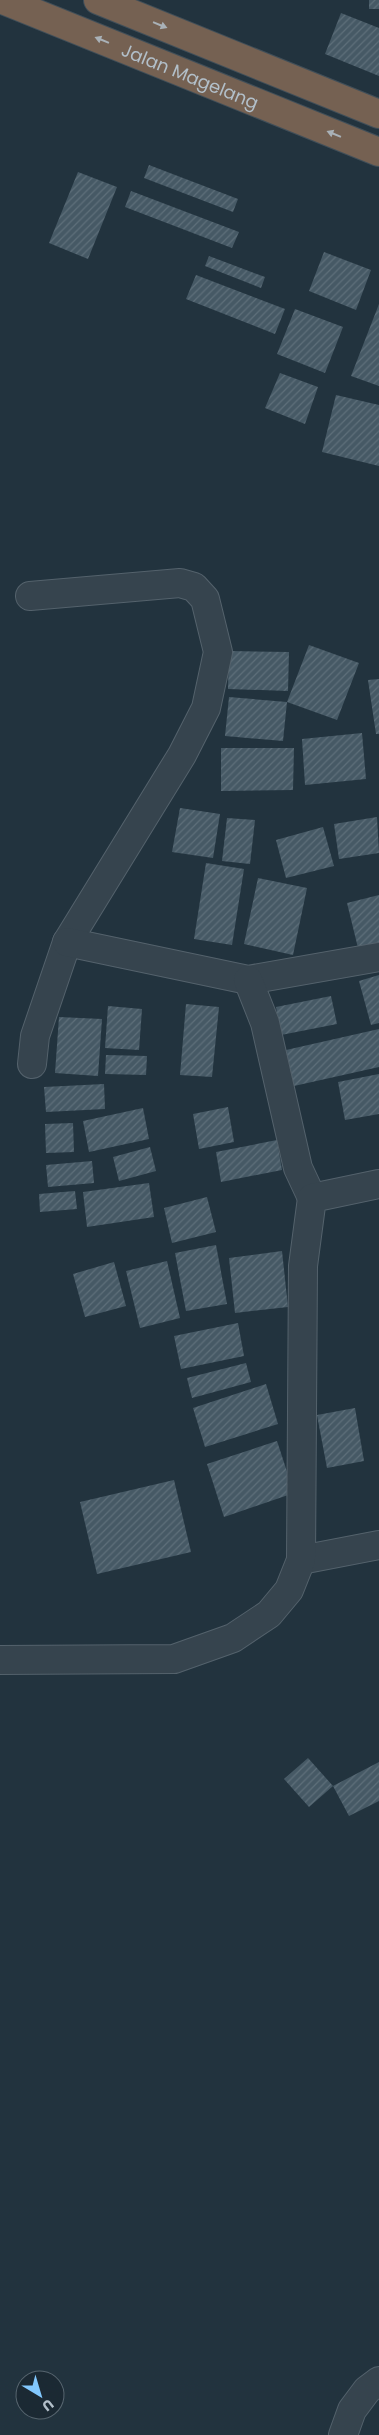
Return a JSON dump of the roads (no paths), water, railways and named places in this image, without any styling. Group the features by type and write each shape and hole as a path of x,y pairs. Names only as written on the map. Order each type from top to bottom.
{"highway":[{"name":"Jalan Magelang","path":"3,0 379,152"},
{"name":"Jalan Magelang","path":"98,0 379,114"}],"street":[{"path":"30,596 180,583 194,587 205,599 218,652 206,708 182,755 67,942 35,1036 32,1064"},
{"path":"67,942 248,980 379,957"},
{"path":"0,1660 174,1659 233,1638 269,1614 289,1590 302,1560 303,1266 312,1198 298,1168 265,1024 248,980"},
{"path":"312,1198 379,1184"},
{"path":"302,1560 379,1544"},
{"path":"343,2435 352,2410 368,2390 379,2381"}]}
